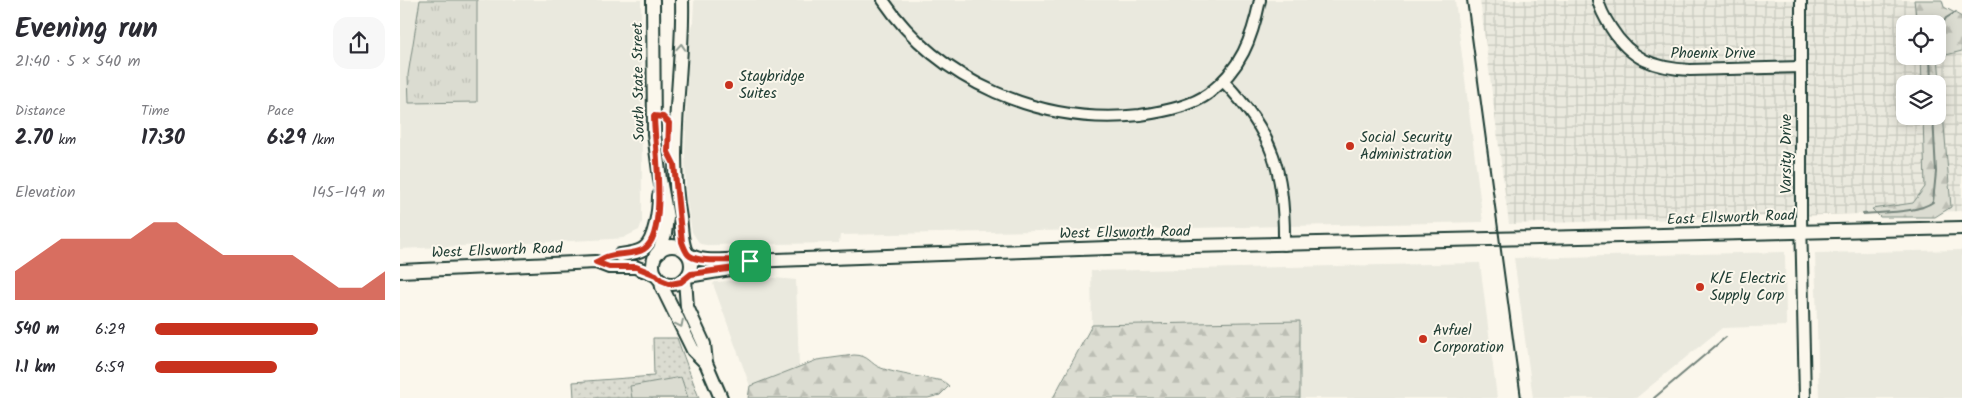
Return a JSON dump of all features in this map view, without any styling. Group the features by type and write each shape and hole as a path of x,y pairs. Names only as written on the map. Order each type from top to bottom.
{"main road":[{"name":"South State Street","path":"653,0 656,152 667,226 657,253"},
{"path":"682,0 674,164 682,242 688,254 691,267 686,278 687,306 704,344 706,363 721,398"},
{"path":"654,73 656,82 663,88 673,87 678,80"},
{"path":"654,116 663,117 669,123 668,152 674,164"},
{"path":"656,152 662,163 667,192 676,192"},
{"path":"620,255 642,250 650,242 658,209 659,173"},
{"name":"East Ellsworth Road","path":"1500,239 1962,228"},
{"name":"West Ellsworth Road","path":"688,254 709,260 739,259 750,261 1107,248 1500,239"},
{"path":"688,254 678,246 667,246 657,253 653,263 662,288 693,350 706,363"},
{"name":"West Ellsworth Road","path":"596,262 607,256 657,253"},
{"name":"West Ellsworth Road","path":"686,278 742,267 750,261"},
{"name":"West Ellsworth Road","path":"400,271 596,262 609,267 636,267 659,278"},
{"path":"659,278 675,284 686,278"}],"street":[{"path":"883,0 906,30 946,65 998,94 1041,109 1069,114 1106,117 1148,114 1188,104 1207,95 1223,81 1245,52 1251,38 1260,0"},
{"name":"Phoenix Drive","path":"1598,0 1607,22 1618,39 1642,60 1652,64 1674,69 1690,70 1801,67"},
{"name":"Varsity Drive","path":"1801,0 1801,231 1805,398"},
{"path":"1223,81 1250,112 1267,139 1274,157 1282,199 1284,245"}],"shaded area":[{"path":"400,0 641,0 642,222 639,230 623,238 612,239 400,249"},
{"path":"694,0 1455,0 1483,222 840,235 839,243 700,244 692,232 686,197 685,152 688,50 693,22"},
{"path":"1480,0 1924,0 1925,15 1896,15 1896,65 1946,65 1946,52 1962,44 1962,211 1509,224"},
{"path":"1962,250 1962,398 1819,398 1815,253"},
{"path":"1785,252 1786,326 1722,328 1636,398 1533,398 1514,258"},
{"path":"1480,263 1497,398 1301,398 1300,322 1092,325 1091,271"},
{"path":"774,278 796,280 799,368 750,386 713,284 715,282"}],"green space":[{"path":"420,0 477,0 477,102 409,103 408,75"},
{"path":"1914,0 1942,0 1944,7 1962,17 1962,51 1946,55 1946,15 1916,15"},
{"path":"1921,65 1939,65 1940,75 1922,75"},
{"path":"1923,125 1944,125 1951,207 1935,217 1880,217 1872,209 1913,203 1925,187"},
{"path":"1300,321 1300,398 1053,398 1092,325"},
{"path":"653,338 677,338 699,398 574,398 573,382 654,376"},
{"path":"854,355 863,356 877,366 888,370 943,381 949,386 940,395 928,398 748,398 750,386 817,360"},
{"path":"681,377 688,398 632,398 630,386"}],"waterway":[{"path":"1946,18 1956,12"},
{"path":"1930,65 1931,75"},
{"path":"1863,214 1910,210 1927,206 1933,202 1936,172 1933,125"},
{"path":"1654,398 1726,337"}],"railway":[{"path":"1467,0 1521,398"}],"place":[{"name":"Staybridge Suites","path":"729,85"},
{"name":"Social Security Administration","path":"1350,146"},
{"name":"K/E Electric Supply Corp","path":"1700,287"},
{"name":"Avfuel Corporation","path":"1423,339"}],"route":[{"path":"654,116 663,117 669,123 668,156 674,164 682,242 686,252 691,257 709,260 739,259 750,261 742,267 691,274 675,284 661,280 656,275 636,267 609,267 596,262 607,256 642,250 650,242 659,203 659,173 654,134 654,116"}]}
